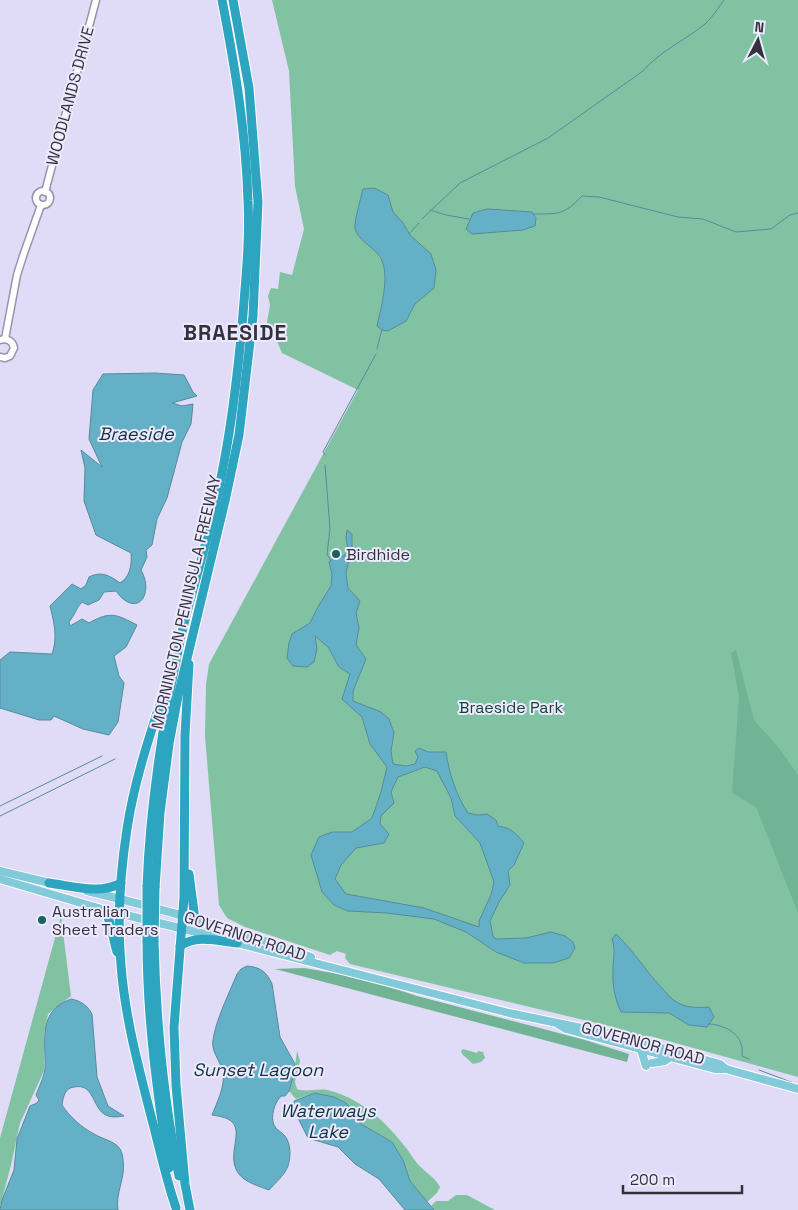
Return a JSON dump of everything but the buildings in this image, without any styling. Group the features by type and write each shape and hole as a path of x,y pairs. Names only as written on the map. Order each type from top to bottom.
{"highway":[{"name":"MORNINGTON PENINSULA FREEWAY","path":"151,887 166,766 178,696 239,435 253,316 252,233 248,202 246,157 238,89 222,0"},
{"name":"MORNINGTON PENINSULA FREEWAY","path":"176,1209 154,1065 148,995 152,821 158,762 181,640 218,494 230,429 239,365 247,262 258,193 249,88 233,0"},
{"path":"176,1209 166,1178 138,1065 126,1004 121,964 120,900 127,829 139,772 181,640"},
{"path":"188,1210 174,1056 175,998 183,915 185,735 190,642"},
{"path":"185,854 194,919"},
{"path":"49,883 109,889 121,883"},
{"path":"105,910 109,918 112,937 121,964"},
{"path":"180,946 189,941 199,939 237,943"},
{"name":"MORNINGTON PENINSULA FREEWAY","path":"150,940 168,1113 188,1210"}],"main road":[{"name":"GOVERNOR ROAD","path":"0,871 183,915 260,939 343,969"},
{"name":"GOVERNOR ROAD","path":"0,879 105,910 182,928 490,1008 558,1024 581,1026 666,1048 798,1090"},
{"name":"GOVERNOR ROAD","path":"558,1024 566,1029 670,1058 715,1069 726,1068"},
{"path":"641,1050 649,1065 670,1058"}],"street":[{"name":"WOODLANDS DRIVE","path":"3,340 19,269 41,205 36,201 36,197 40,192 45,192 96,0"},
{"path":"0,357 8,358 14,351 12,343 3,340"}],"green space":[{"name":"Braeside Park","path":"272,0 798,0 798,1077 650,1036 648,1038 616,1031 613,1027 350,964 345,958 346,954 337,951 330,955 245,927 227,918 219,905 205,736 206,685 209,664 358,390 282,353 273,332 266,328 270,305 268,296 271,288 278,289 280,272 292,275 304,229 295,186 289,71"},
{"path":"736,650 754,720 780,749 798,775 798,913 756,807 732,793 739,697 731,653"},
{"path":"61,916 71,996 48,1014 44,1034 44,1071 20,1123 0,1207 0,1138"},
{"path":"304,968 362,978 417,996 585,1040 629,1054 627,1062 275,969"},
{"path":"463,1049 477,1053 478,1051 483,1052 485,1058 481,1062 473,1064 462,1054 461,1051"},
{"path":"297,1051 300,1061 295,1082 297,1089 331,1091 364,1106 391,1130 419,1165 438,1183 440,1187 437,1193 427,1202 410,1181 403,1160 392,1142 361,1124 352,1110 334,1097 315,1093 296,1099 289,1091 294,1074"},
{"path":"456,1195 467,1195 495,1210 434,1210 431,1206 436,1201 448,1201"}],"water":[{"path":"374,188 388,195 393,212 403,223 410,235 431,254 436,270 434,288 415,304 406,321 388,331 382,330 377,326 385,279 382,261 378,254 358,236 355,228 363,189"},
{"path":"487,209 532,212 536,218 535,226 523,230 472,234 466,229 473,213"},
{"name":"Braeside","path":"155,373 184,375 197,396 172,403 182,406 193,404 191,424 182,442 167,498 157,519 152,545 146,550 147,557 141,570 145,579 145,595 136,603 130,603 123,599 116,591 104,592 99,600 88,605 82,602 69,622 70,626 82,619 89,623 108,615 113,615 137,625 126,647 114,656 119,676 124,683 118,722 109,735 83,729 54,716 51,720 39,720 0,708 0,660 10,652 52,654 55,636 50,606 72,584 81,589 86,585 89,577 93,575 105,575 120,583 128,574 131,566 131,553 96,535 84,501 85,468 81,450 102,467 89,439 93,390 103,374"},
{"path":"347,530 352,534 352,547 346,573 348,588 360,601 356,613 359,628 356,645 366,659 353,691 353,701 381,712 389,719 394,733 391,751 393,764 406,766 415,764 418,757 415,751 419,748 428,752 446,752 454,784 468,813 487,814 496,820 498,826 513,831 524,843 514,865 508,871 510,885 490,921 493,936 496,939 526,938 551,932 565,936 573,942 575,948 569,958 553,963 524,963 496,952 466,932 434,919 387,913 348,911 334,905 322,892 311,855 319,837 332,832 352,832 372,818 387,767 370,744 362,717 342,699 350,674 339,667 328,647 315,636 317,649 314,662 307,667 293,666 287,658 292,634 310,623 331,586 332,574 329,562 336,556 344,556 348,551","holes":["425,767 437,771 451,798 455,816 480,843 494,882 491,895 479,921 479,927 424,908 346,894 335,879 341,865 356,848 384,843 389,834 380,824 381,816 394,803 391,792 398,777"]},
{"path":"616,934 673,1000 687,1006 709,1007 714,1017 707,1027 689,1025 669,1013 621,1012 613,981 614,951 612,939"},
{"name":"Sunset Lagoon","path":"247,966 265,973 272,984 280,1037 295,1064 289,1091 285,1096 281,1096 277,1102 273,1118 275,1127 285,1136 288,1143 290,1150 289,1162 280,1179 269,1190 247,1181 237,1172 234,1164 235,1126 227,1119 212,1115 221,1092 223,1080 222,1069 213,1048 213,1040 220,1015 237,974"},
{"path":"71,999 83,1004 92,1014 97,1077 108,1106 124,1116 111,1117 104,1114 89,1092 81,1087 74,1087 67,1091 62,1105 80,1125 115,1144 121,1150 124,1167 117,1204 118,1210 0,1210 14,1170 17,1139 30,1106 39,1100 36,1095 45,1069 45,1038 48,1019 60,1004"},
{"name":"Waterways Lake","path":"315,1093 334,1097 346,1103 361,1124 392,1142 403,1160 410,1181 434,1210 405,1210 379,1179 355,1164 338,1147 308,1138 295,1112 294,1101"}],"waterway":[{"path":"422,219 460,183 548,138 643,71 657,58 705,24 724,0"},
{"path":"533,214 560,212 570,207 582,196 599,197 678,217 703,219 736,232 771,229 790,215 798,213"},
{"path":"430,210 469,219"},
{"path":"409,234 419,223"},
{"path":"377,349 382,329"},
{"path":"325,455 323,452 376,354"},
{"path":"325,465 330,529 327,554 331,561"},
{"path":"0,806 102,756"},
{"path":"0,816 115,759"},
{"path":"708,1024 718,1025 736,1035 742,1045 742,1056 749,1059"},
{"path":"759,1070 791,1082"}],"place":[{"name":"Birdhide","path":"336,554"},
{"name":"Australian Sheet Traders","path":"42,920"}],"district":[{"name":"BRAESIDE","path":"235,332"}]}
